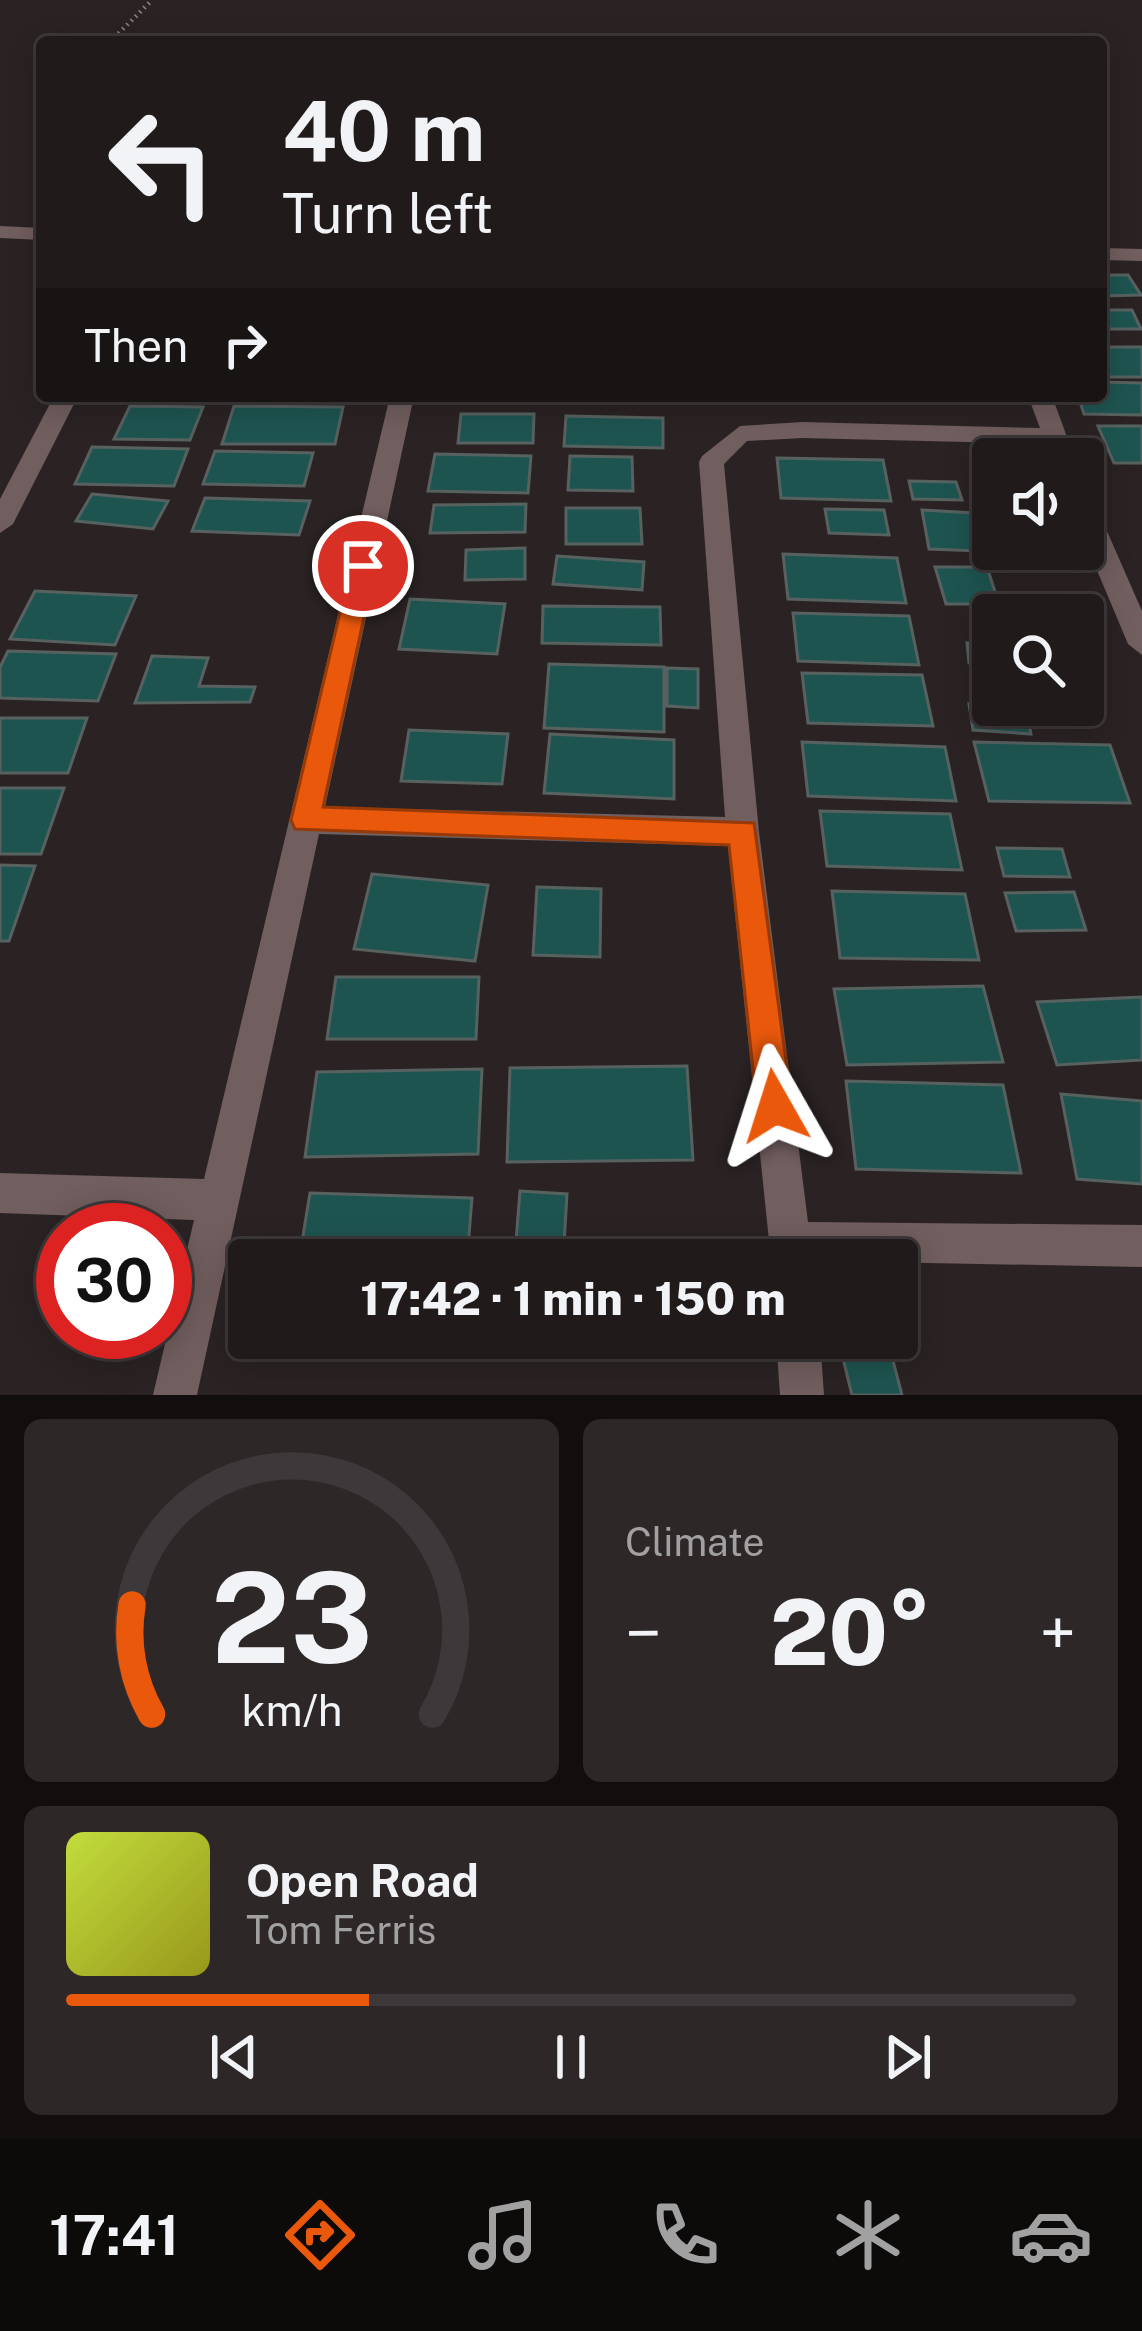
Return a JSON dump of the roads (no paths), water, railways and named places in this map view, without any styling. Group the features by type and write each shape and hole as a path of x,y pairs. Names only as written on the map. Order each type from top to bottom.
{"street":[{"path":"0,232 36,234"},
{"path":"1107,254 1142,255"},
{"path":"0,524 63,402"},
{"path":"175,1395 401,402"},
{"path":"1042,402 1055,438"},
{"path":"790,1239 743,832 711,462 740,434 802,430 972,442"},
{"path":"1104,555 1142,644"},
{"path":"305,820 743,832"},
{"path":"0,1193 219,1200"},
{"path":"918,1250 1142,1246"},
{"path":"799,1359 802,1395"}]}
